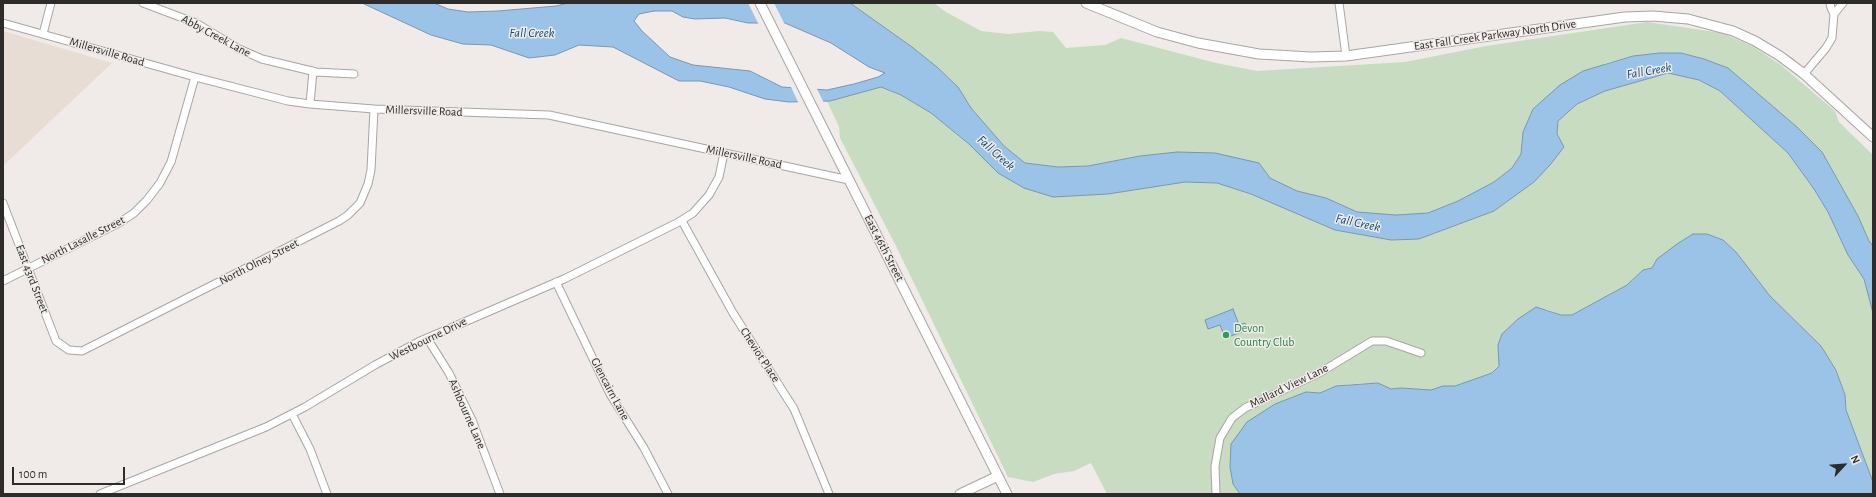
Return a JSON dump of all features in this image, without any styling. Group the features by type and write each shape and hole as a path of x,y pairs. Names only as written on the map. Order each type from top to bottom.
{"main road":[{"name":"East 46th Street","path":"760,3 1007,494"},
{"name":"East Fall Creek Parkway North Drive","path":"1086,3 1157,32 1218,48 1283,56 1346,56 1620,18 1653,16 1688,19 1733,31 1763,45 1804,74 1873,138"},
{"path":"960,494 998,476"}],"street":[{"path":"43,34 52,3"},
{"name":"Abby Creek Lane","path":"143,3 196,23 248,54 313,71 354,74"},
{"path":"1338,3 1346,56"},
{"path":"1804,74 1832,39 1834,14 1830,3"},
{"path":"1834,14 1843,3"},
{"name":"Millersville Road","path":"3,23 195,77 288,101 374,109 549,115 849,180"},
{"path":"310,104 313,71"},
{"name":"North Lasalle Street","path":"3,281 119,223 134,213 147,200 160,183 171,162 195,77"},
{"name":"North Olney Street","path":"67,350 79,351 88,349 332,225 348,215 360,202 368,184 371,170 374,109"},
{"name":"Westbourne Drive","path":"100,494 239,439 292,414 375,365 428,338 556,282 682,220 698,208 710,195 719,177 724,153"},
{"name":"East 43rd Street","path":"3,203 56,341 67,350"},
{"name":"Cheviot Place","path":"682,220 733,314 794,409 829,494"},
{"name":"Glencairn Lane","path":"556,282 610,394 644,448 668,494"},
{"name":"Ashbourne Lane","path":"428,338 449,373 472,420 500,494"},
{"name":"Mallard View Lane","path":"1216,494 1215,466 1220,438 1232,418 1245,408 1321,372 1355,350 1374,340 1386,341 1421,353"},
{"path":"292,414 310,449 327,494"}],"shaded area":[{"path":"3,31 112,63 3,166"}],"green space":[{"path":"850,3 934,3 946,12 981,31 1008,34 1039,31 1053,32 1066,48 1105,45 1121,38 1216,63 1257,71 1405,62 1486,46 1647,22 1722,33 1752,46 1781,65 1835,111 1839,122 1873,155 1873,246 1822,152 1797,127 1728,69 1704,59 1681,53 1660,53 1633,56 1606,63 1543,101 1533,109 1523,132 1521,154 1512,168 1494,182 1458,201 1428,213 1396,215 1357,212 1326,198 1297,191 1270,178 1259,163 1177,152 1140,156 1088,166 1058,167 1025,163 1004,146 971,108 958,87 937,67 912,47"},
{"path":"1668,73 1699,80 1720,91 1788,153 1814,189 1828,212 1848,255 1864,279 1873,313 1873,482 1846,410 1845,395 1837,370 1821,346 1770,296 1736,252 1723,240 1707,234 1657,259 1652,268 1643,270 1627,285 1572,315 1561,315 1546,309 1492,373 1455,386 1443,386 1431,390 1401,388 1390,389 1378,383 1336,386 1320,393 1306,392 1233,484 1240,494 1107,494 1091,463 1074,471 1054,474 1033,482 1008,477 896,246 840,138 839,127 827,101 881,87 901,95 931,113 969,144 998,173 1053,197 1108,194 1185,182 1217,183 1251,194 1335,230 1391,240 1419,239 1494,211 1534,182 1564,147 1557,134 1558,120 1577,104 1605,91"}],"water":[{"name":"Fall Creek","path":"362,3 434,3 448,9 468,12 556,6 568,3 850,3 912,47 937,67 958,87 971,108 1004,146 1025,163 1058,167 1088,166 1140,156 1177,152 1215,153 1259,163 1270,178 1297,191 1326,198 1357,212 1396,215 1428,213 1458,201 1494,182 1512,168 1521,154 1523,132 1533,109 1560,85 1583,71 1633,56 1660,53 1681,53 1704,59 1728,68 1797,127 1822,152 1873,246 1873,313 1864,279 1848,255 1828,212 1814,189 1788,153 1720,91 1699,80 1668,73 1605,91 1577,104 1558,121 1557,134 1564,147 1534,182 1494,211 1419,239 1391,240 1335,230 1251,194 1217,183 1185,182 1108,194 1053,197 1024,188 998,173 969,144 931,113 901,95 881,87 830,101 789,102 765,99 729,87 700,81 679,81 613,47 579,45 555,55 529,58 491,45 463,44 431,35","holes":["654,11 672,11 683,17 695,19 725,18 748,23 785,23 831,43 869,67 885,73 878,77 827,90 782,87 750,71 693,65 670,57 642,31 634,21 639,14"]},
{"path":"1693,234 1707,234 1723,240 1736,252 1770,296 1821,346 1836,370 1845,395 1846,410 1873,482 1873,494 1240,494 1233,484 1230,467 1231,444 1247,422 1275,404 1306,392 1320,393 1336,386 1378,383 1391,389 1401,388 1431,390 1443,386 1455,386 1492,373 1499,366 1498,345 1502,334 1518,319 1536,307 1561,315 1572,315 1627,285 1643,270 1652,268 1657,259"},
{"path":"1233,309 1239,325 1245,323 1248,330 1225,338 1220,325 1208,329 1205,320"}],"pier":[{"path":"748,3 774,3 785,25 759,25"},
{"path":"790,85 816,87 824,103 799,104"}],"place":[{"name":"Devon Country Club","path":"1226,335"}]}
